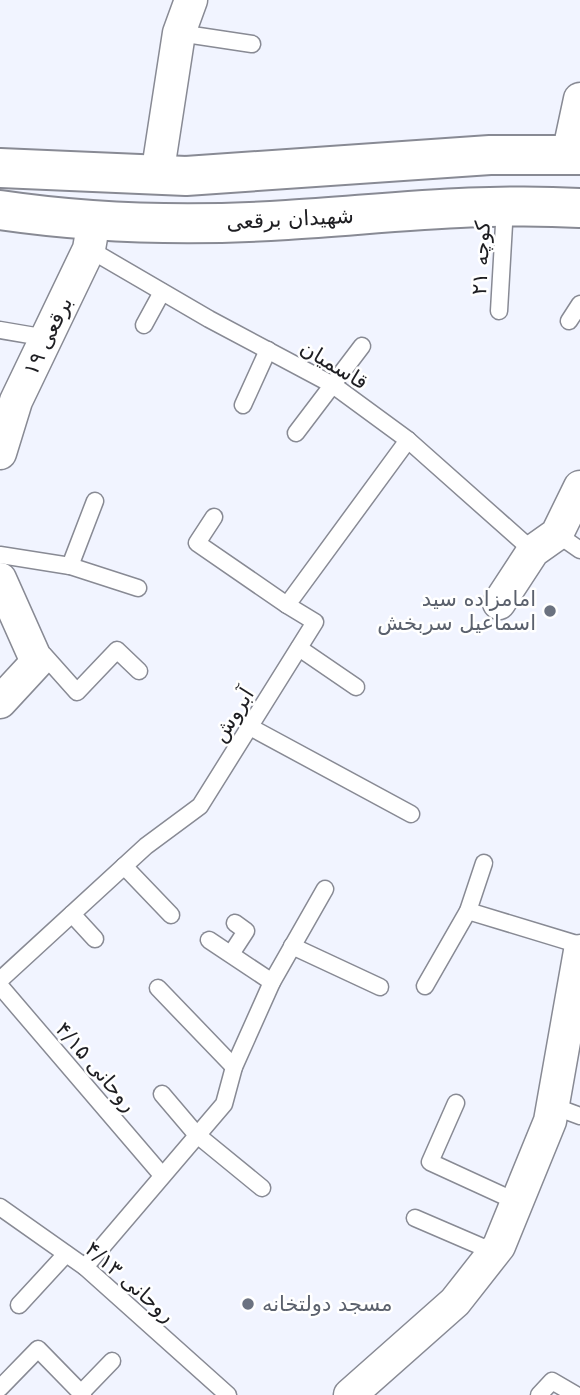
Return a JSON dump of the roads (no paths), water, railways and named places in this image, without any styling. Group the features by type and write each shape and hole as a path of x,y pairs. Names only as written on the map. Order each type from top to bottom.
{"main road":[{"path":"0,167 157,176 490,155 574,155"},
{"name":"شهیدان برقعی","path":"0,210 92,234 219,223 505,207 580,208"}],"street":[{"path":"157,176 179,33 191,0"},
{"path":"574,155 580,99"},
{"name":"برقعی ۱۹","path":"3,435 92,234"},
{"path":"499,603 557,545 580,487"},
{"path":"0,580 37,662 0,702"},
{"path":"350,1395 455,1302 494,1252 517,1202 566,1111 580,948"}],"lane":[{"path":"179,33 252,44"},
{"name":"کوچه ۲۱","path":"499,311 505,207"},
{"name":"قاسمیان","path":"92,234 162,292 334,385 557,545"},
{"path":"144,326 162,292"},
{"path":"569,321 580,304"},
{"path":"0,330 47,338"},
{"path":"296,433 362,346"},
{"path":"243,405 268,350"},
{"path":"214,517 197,542 287,605 408,440"},
{"path":"70,566 95,500"},
{"path":"0,555 70,566 138,588"},
{"name":"آبروش","path":"0,980 124,866 200,806 315,622 287,605"},
{"path":"299,648 356,687"},
{"path":"37,662 44,655 76,692 117,650 139,671"},
{"path":"250,727 411,814"},
{"path":"425,986 468,911 484,863"},
{"path":"124,866 171,915"},
{"path":"85,1267 161,1174 224,1104 234,1067 272,982 325,889"},
{"path":"468,911 580,948"},
{"path":"72,914 95,939"},
{"path":"231,954 246,930 235,923"},
{"path":"209,940 272,982"},
{"path":"292,947 380,987"},
{"name":"روحانی ۴/۱۵","path":"0,986 161,1174"},
{"path":"158,988 234,1067"},
{"path":"162,1094 196,1134 262,1188"},
{"path":"456,1103 430,1162 517,1202"},
{"name":"روحانی ۴/۱۳","path":"0,1208 85,1267 228,1395"},
{"path":"415,1218 494,1252"},
{"path":"19,1305 66,1254"},
{"path":"0,1388 38,1349 82,1394 111,1361"},
{"path":"538,1395 552,1381 576,1395"}],"place":[{"name":"امامزاده سید اسماعیل سربخش","path":"550,611"},
{"name":"مسجد دولتخانه","path":"248,1304"}]}
